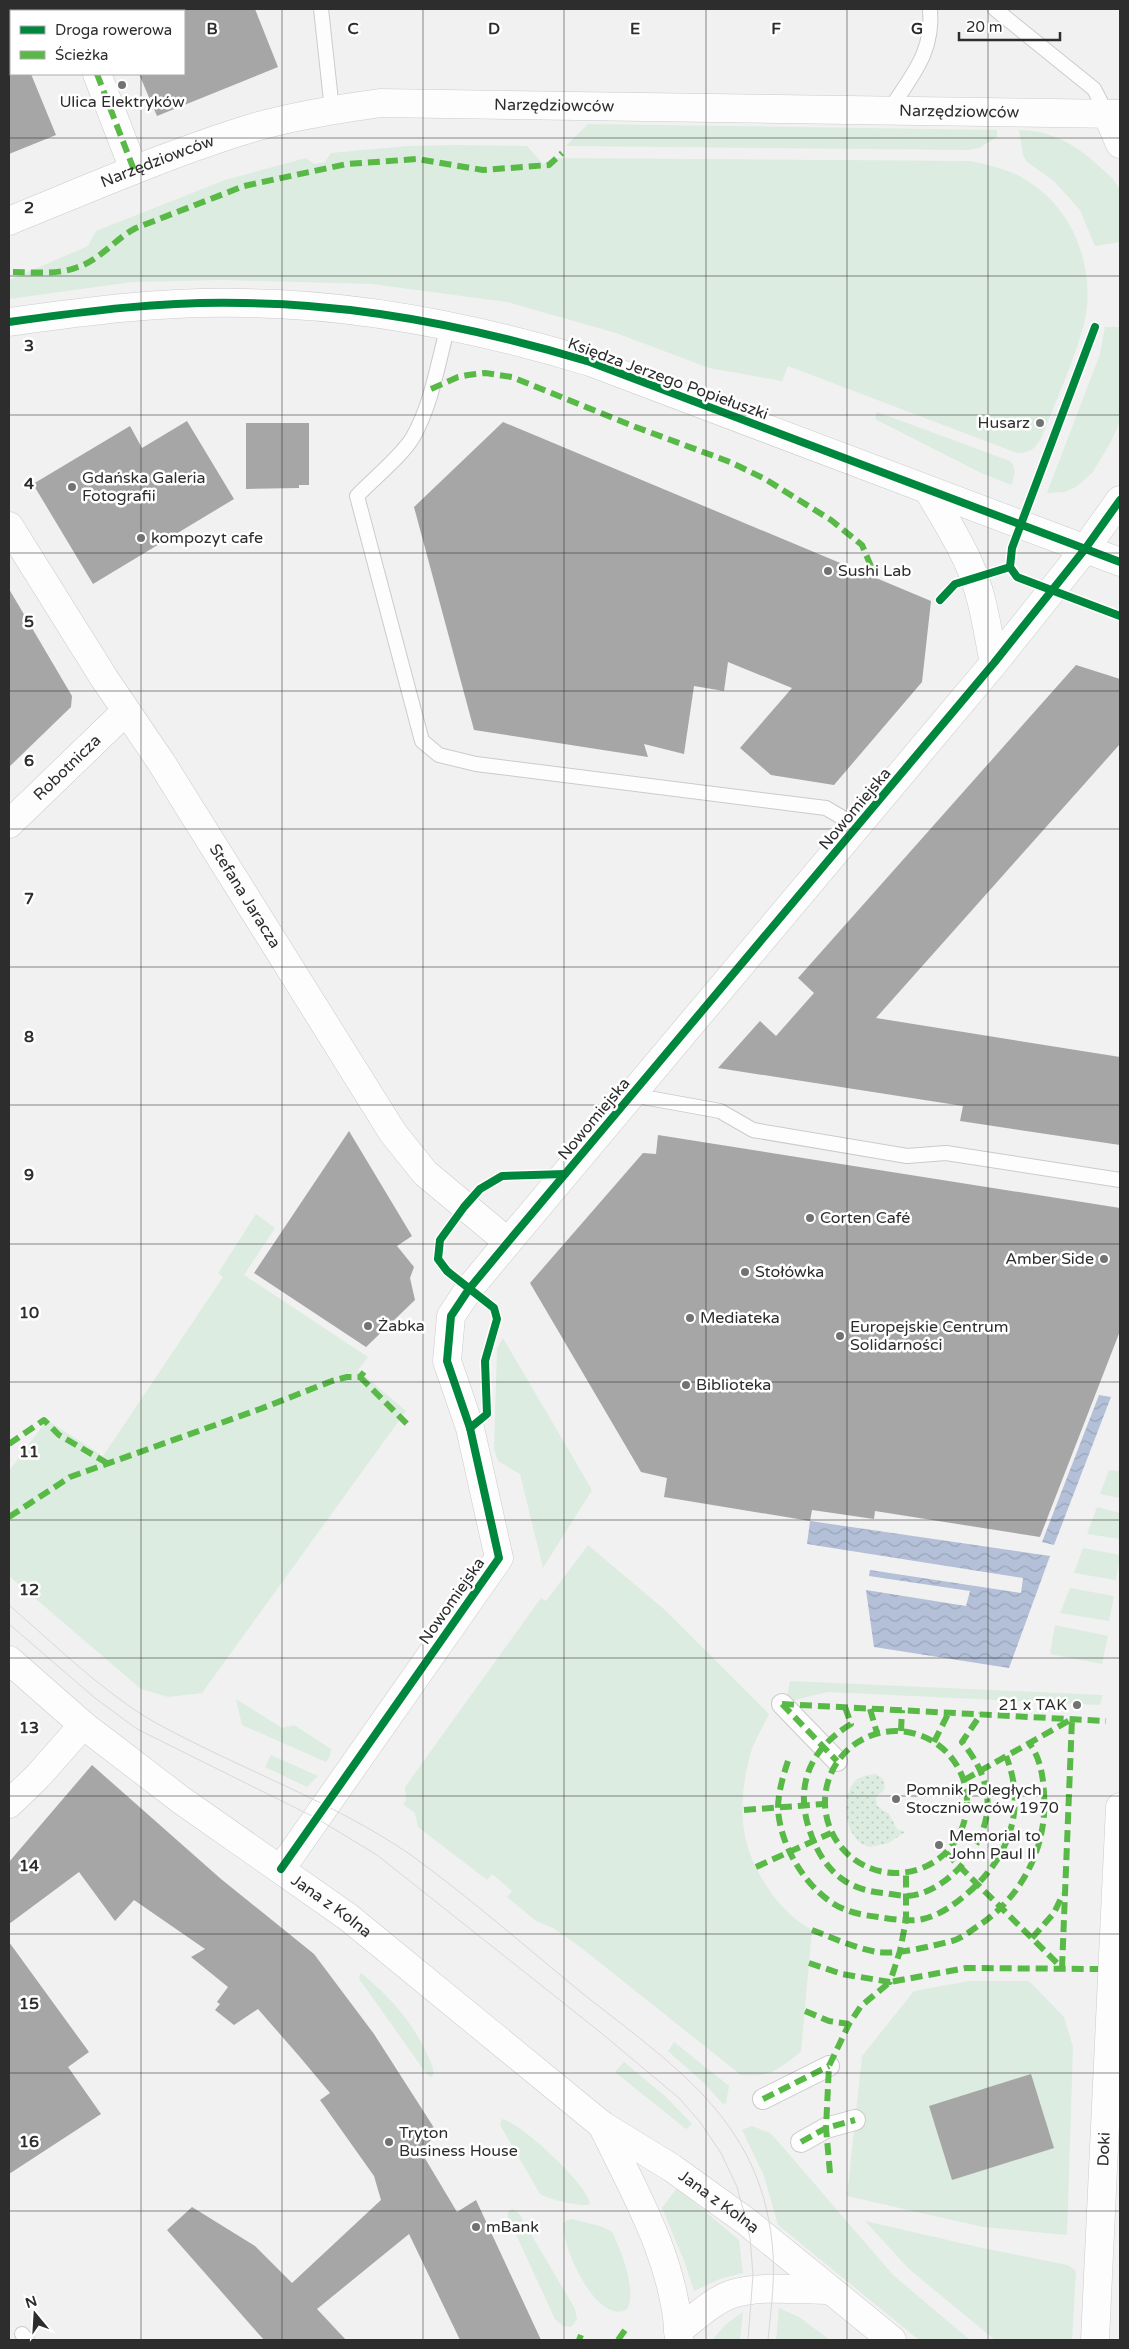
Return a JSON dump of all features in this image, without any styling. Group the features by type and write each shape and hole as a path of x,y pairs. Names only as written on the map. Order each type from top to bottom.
{"street":[{"path":"97,75 134,170"},
{"name":"Narzędziowców","path":"9,221 134,170 240,132 332,110 380,103 427,102 1114,114"},
{"path":"1114,114 1120,144"},
{"name":"Księdza Jerzego Popiełuszki","path":"9,322 104,308 243,302 346,310 448,326 537,346 590,362 1120,562"},
{"path":"928,490 968,561 985,618 994,663"},
{"name":"Nowomiejska","path":"281,1869 499,1558 470,1428 446,1361 451,1316 469,1289 508,1242 994,663 1120,500"},
{"name":"Stefana Jaracza","path":"9,526 126,711 161,762 392,1132 425,1173 508,1242"},
{"name":"Robotnicza","path":"9,824 126,711"},
{"name":"Jana z Kolna","path":"9,1660 83,1724 181,1800 348,1917 602,2125 672,2168 740,2217 892,2340"},
{"path":"782,1704 837,1761"},
{"path":"9,1804 38,1776 83,1724"},
{"name":"Doki","path":"1096,2340 1120,1807"},
{"path":"763,2099 829,2066"},
{"path":"801,2142 826,2128 856,2120"},
{"name":"Jana z Kolna","path":"602,2125 655,2232 670,2288 679,2336"},
{"path":"679,2336 714,2303 732,2294 752,2290 828,2290"}],"lane":[{"path":"321,9 332,110"},
{"path":"889,111 926,52 932,27 930,9"},
{"path":"995,9 1094,89 1114,114"},
{"path":"448,326 431,389 420,422 412,438 357,496 422,741 440,755 476,764 826,808 858,827"},
{"path":"632,1096 720,1111 753,1130 908,1156 946,1152 1120,1180"}],"green space":[{"path":"588,124 997,130 997,137 979,148 967,150 566,146"},
{"path":"1019,130 1043,133 1074,146 1112,178 1119,188 1121,197 1120,242 1095,246 1080,210 1054,181 1027,162 1023,155"},
{"path":"408,146 527,146 543,164 553,158 970,161 998,168 1024,179 1041,191 1056,206 1068,223 1078,242 1087,282 1087,303 1080,338 1041,439 1036,446 1027,452 1017,453 788,366 782,381 709,368 616,333 507,302 372,284 222,280 132,282 9,299 9,280 88,246 96,231 225,180 306,158 314,164 325,162 331,153"},
{"path":"1105,327 1120,327 1120,421 1111,442 1092,473 1076,487 1064,492 1047,493 1100,354"},
{"path":"877,412 1010,461 1015,473 1011,485 979,472 875,419"},
{"path":"256,1214 275,1228 244,1275 368,1357 358,1370 406,1411 202,1693 168,1697 141,1689 9,1576 9,1471 47,1420 103,1456 223,1277 218,1273"},
{"path":"503,1338 592,1490 543,1568 520,1474 498,1461 494,1449 497,1348"},
{"path":"1109,1470 1120,1471 1120,1498 1100,1494"},
{"path":"1097,1507 1120,1513 1120,1539 1087,1534"},
{"path":"588,1545 666,1611 769,1714 750,1754 742,1808 743,1827 754,1864 769,1890 789,1913 812,1930 801,2052 774,2071 760,2075 741,2075 579,1946 553,1928 536,1921 507,1897 512,1891 492,1874 487,1880 418,1827 415,1813 403,1804 406,1800 405,1787 541,1598 546,1601"},
{"path":"1083,1548 1120,1555 1116,1580 1074,1573"},
{"path":"1070,1588 1114,1596 1109,1621 1060,1613"},
{"path":"1055,1625 1108,1636 1102,1664 1050,1654"},
{"path":"790,1681 1103,1695 1100,1705 828,1692 786,1702"},
{"path":"236,1699 282,1728 294,1725 331,1749 330,1756 326,1762 242,1725"},
{"path":"271,1755 318,1776 307,1787 265,1767"},
{"path":"876,1774 883,1779 885,1789 876,1797 877,1806 889,1814 897,1829 905,1832 889,1843 870,1847 855,1837 850,1829 846,1808 850,1789 855,1781 862,1777"},
{"path":"361,1973 390,2000 414,2030 433,2068 433,2076 430,2077 426,2073 360,1980 359,1976"},
{"path":"969,1981 1029,1981 1064,2017 1073,2047 1067,2235 983,2227 847,2196 862,2056 914,1991"},
{"path":"674,2042 729,2086 726,2103 723,2104 704,2083 668,2051"},
{"path":"624,2062 666,2097 692,2124 686,2129 615,2072"},
{"path":"502,2119 523,2131 552,2156 578,2183 590,2204 580,2205 565,2202 540,2194 500,2125"},
{"path":"752,2126 770,2133 893,2275 970,2340 919,2340 778,2225 764,2176 742,2130"},
{"path":"677,2188 739,2240 743,2273 720,2279 694,2291 685,2263 662,2208"},
{"path":"512,2209 518,2212 575,2309 577,2319 571,2327 563,2326 555,2319 508,2217 508,2212"},
{"path":"572,2219 603,2227 612,2232 627,2271 630,2294 626,2310 615,2311 603,2306 583,2281 568,2249 564,2235 563,2224 567,2220"},
{"path":"865,2221 987,2249 1068,2265 1076,2271 1072,2340 995,2340 909,2269"},
{"path":"779,2308 799,2317 830,2340 776,2340"},
{"path":"743,2312 740,2340 712,2340 726,2324"}],"water":[{"path":"1099,1395 1111,1397 1054,1545 1042,1542"},
{"path":"810,1521 1050,1556 1009,1668 874,1647 866,1590 966,1606 970,1591 869,1576 870,1570 1021,1593 1023,1578 807,1544"}],"building":[{"path":"255,9 278,67 157,116 139,75 185,75 184,10"},
{"path":"9,74 31,75 56,135 9,154"},
{"path":"187,421 234,499 93,584 33,484 130,426 142,448"},
{"path":"503,422 931,601 922,682 834,785 771,775 740,748 792,688 728,662 724,691 694,686 684,754 644,744 648,757 474,730 414,507"},
{"path":"246,423 309,423 309,485 299,485 299,488 246,489"},
{"path":"9,589 72,696 71,707 9,767"},
{"path":"1076,665 1120,679 1120,744 876,1018 1120,1057 1120,1145 960,1121 963,1106 718,1068 760,1021 776,1036 814,993 798,978"},
{"path":"349,1131 412,1236 397,1246 414,1267 410,1278 415,1300 366,1347 254,1273"},
{"name":"Europejskie Centrum Solidarności","path":"658,1135 1120,1208 1120,1331 1040,1537 875,1511 874,1519 812,1510 810,1521 664,1497 667,1478 641,1472 530,1283 643,1153 656,1154"},
{"name":"Tryton Business House","path":"92,1765 221,1879 314,1954 374,2034 438,2134 420,2150 457,2212 476,2200 541,2340 460,2340 409,2234 317,2309 346,2340 264,2340 167,2230 192,2207 255,2246 292,2283 381,2200 374,2176 320,2100 330,2093 258,2009 234,2025 215,2010 220,2004 217,2002 228,1987 191,1957 205,1949 134,1900 115,1921 79,1872 9,1924 9,1862"},
{"path":"9,1942 89,2052 68,2067 101,2114 9,2174"},
{"path":"1031,2074 1054,2148 952,2180 929,2106"}],"tram line":[{"path":"9,1605 80,1668 118,1698 156,1723 350,1818 411,1855 476,1905 678,2070 706,2098 730,2127 749,2161 764,2199 772,2242 773,2267 773,2291 768,2340"},
{"path":"9,1624 95,1698 137,1729 316,1818 377,1855 600,2032 679,2098 700,2122 721,2153 737,2187 750,2238 753,2275 748,2340"}],"marked path":[{"path":"97,75 134,170"},
{"path":"13,272 38,273 70,270 94,259 136,228 244,186 347,164 417,159 483,170 549,165 562,153"},
{"path":"431,389 458,377 468,375 485,373 512,377 633,426 730,462 765,479 831,520 862,545 873,571"},
{"path":"9,1517 70,1477 260,1409 332,1381 347,1377 360,1377 364,1372"},
{"path":"360,1377 408,1425"},
{"path":"9,1444 44,1420 59,1435 107,1463"},
{"path":"782,1704 1106,1721"},
{"path":"782,1704 837,1761"},
{"path":"845,1707 851,1724 836,1734 824,1746 808,1772 804,1803 806,1819 820,1854 827,1865 842,1879 868,1891 904,1896 919,1894 941,1884 960,1867 980,1837 987,1811 986,1787 977,1764 962,1742 981,1714"},
{"path":"870,1709 877,1733"},
{"path":"901,1731 902,1710"},
{"path":"934,1742 949,1712"},
{"path":"964,1780 1072,1719"},
{"path":"1062,1968 1072,1719"},
{"path":"896,1731 910,1732 923,1736 936,1743 946,1752 955,1762 962,1775 966,1788 967,1802 966,1816 962,1829 955,1842 946,1852 936,1861 923,1868 910,1872 896,1873 882,1872 869,1868 856,1861 846,1852 837,1842 830,1829 826,1816 825,1802 826,1788 830,1775 837,1762 846,1752 856,1743 869,1736 882,1732 896,1731"},
{"path":"812,1930 844,1943 885,1953 904,1951 955,1940 967,1934 991,1916 1018,1887 1036,1852 1041,1833 1044,1813 1043,1780 1038,1760 1029,1743"},
{"path":"788,1761 778,1809 783,1836 802,1873 821,1894 842,1908 866,1915 912,1920 934,1915 958,1901 978,1883 1002,1852 1014,1816 1015,1796 1006,1756"},
{"path":"744,1810 824,1804"},
{"path":"756,1867 831,1833"},
{"path":"946,1853 1062,1968"},
{"path":"809,1963 842,1974 890,1982 900,1951 906,1920 906,1873"},
{"path":"1032,1938 1054,1913 1063,1894"},
{"path":"830,2173 826,2128 829,2066 849,2024 861,2006 890,1982 966,1968 1098,1969"},
{"path":"805,2011 829,2021 849,2024"},
{"path":"763,2099 829,2066"},
{"path":"801,2142 826,2128 855,2120"},
{"path":"618,2340 625,2330"},
{"path":"579,2340 581,2335"}],"cycle path":[{"path":"9,322 155,305 243,303 287,304 375,313 462,329 590,362 1120,562"},
{"path":"1095,327 1012,548 1010,567 1017,577 1120,616"},
{"path":"281,1869 499,1558 470,1428 447,1361 451,1316 469,1289 508,1242 994,663 1085,549 1120,500"},
{"path":"940,600 955,584 1010,567"},
{"path":"470,1428 487,1414 485,1361 497,1319 494,1308 447,1271 438,1259 440,1240 480,1189 502,1176 565,1174"}],"place":[{"name":"Ulica Elektryków","path":"122,85"},
{"name":"Husarz","path":"1040,423"},
{"name":"Gdańska Galeria Fotografii","path":"72,487"},
{"name":"kompozyt cafe","path":"141,538"},
{"name":"Sushi Lab","path":"828,571"},
{"name":"Corten Café","path":"810,1218"},
{"name":"Amber Side","path":"1104,1259"},
{"name":"Stołówka","path":"745,1272"},
{"name":"Mediateka","path":"690,1318"},
{"name":"Żabka","path":"368,1326"},
{"name":"Europejskie Centrum Solidarności","path":"840,1336"},
{"name":"Biblioteka","path":"686,1385"},
{"name":"21 x TAK","path":"1077,1705"},
{"name":"Pomnik Poległych Stoczniowców 1970","path":"896,1799"},
{"name":"Memorial to John Paul II","path":"939,1845"},
{"name":"Tryton Business House","path":"389,2142"},
{"name":"mBank","path":"476,2227"}]}
